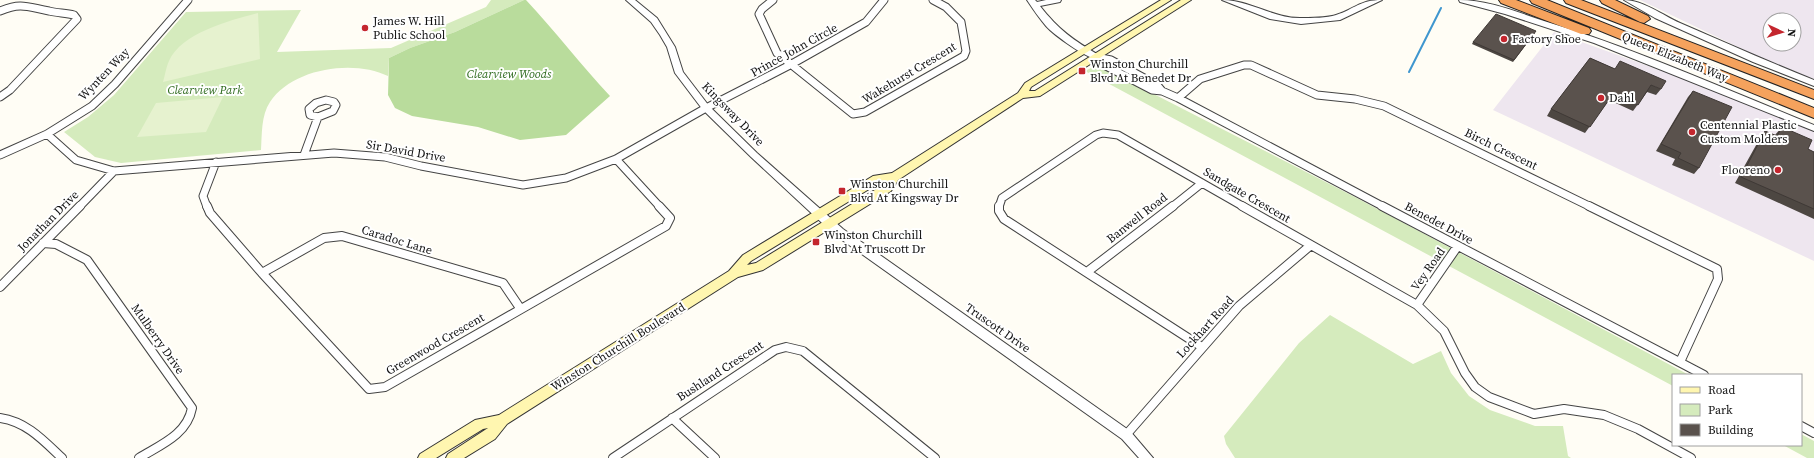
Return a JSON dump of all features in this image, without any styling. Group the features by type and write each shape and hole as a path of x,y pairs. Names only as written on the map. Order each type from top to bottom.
{"highway":[{"path":"1497,0 1564,23"},
{"path":"1504,0 1686,68 1745,86"},
{"name":"Queen Elizabeth Way","path":"1536,0 1814,114"},
{"name":"Queen Elizabeth Way","path":"1570,0 1814,94"},
{"path":"1606,0 1648,21 1814,94"}],"main road":[{"name":"Winston Churchill Boulevard","path":"733,274 759,267 887,188 894,177 1021,95 1028,85 1167,0"},
{"name":"Winston Churchill Boulevard","path":"1021,95 1037,94 1187,0"},
{"name":"Winston Churchill Boulevard","path":"453,458 490,435 502,420 733,274 747,258 877,179 894,177"},
{"name":"Winston Churchill Boulevard","path":"425,458 480,424 502,420"}],"street":[{"name":"Wynten Way","path":"0,155 48,134 81,114 104,95 188,0"},
{"name":"Kingsway Drive","path":"630,0 654,20 664,34 680,73 706,108 754,155 830,223"},
{"path":"773,0 762,9 759,14 777,53 790,65"},
{"name":"Prince John Circle","path":"706,108 790,65 866,22 884,0"},
{"name":"Wakehurst Crescent","path":"790,65 853,114 865,112 964,56 966,51 961,22 946,8 933,0"},
{"path":"1033,2 1057,0"},
{"path":"1226,0 1238,2 1258,12 1283,19 1321,20 1337,18 1368,3 1378,0"},
{"path":"1463,0 1507,11 1568,32 1814,128"},
{"path":"1628,0 1658,16 1814,83"},
{"path":"0,11 14,4 24,2 45,10 74,15 76,18 73,25 10,90 0,97"},
{"path":"1033,2 1050,25 1096,57"},
{"name":"Benedet Drive","path":"1096,57 1104,65 1152,90 1162,91 1178,98 1457,247 1702,374"},
{"name":"Birch Crescent","path":"1178,98 1200,79 1244,65 1251,65 1317,95 1370,101 1384,106 1709,264 1717,269 1718,279 1680,362"},
{"name":"Sir David Drive","path":"48,134 76,160 114,171 304,154 334,153 385,157 422,166 523,185 566,178 616,159 706,108"},
{"path":"304,154 318,117"},
{"name":"Sandgate Crescent","path":"1202,347 999,214 998,209 1002,198 1096,135 1103,133 1118,135 1417,305 1444,331 1453,346 1465,373 1475,387 1489,397 1534,414 1564,410 1604,415 1638,429 1691,458"},
{"name":"Greenwood Crescent","path":"216,162 203,196 210,213 262,274 369,389 385,388 520,308 666,226 670,218 616,159"},
{"name":"Jonathan Drive","path":"0,287 114,171"},
{"name":"Banwell Road","path":"1087,272 1202,183"},
{"name":"Truscott Drive","path":"830,223 839,232 1126,435 1147,458"},
{"name":"Caradoc Lane","path":"262,274 324,238 342,236 503,284 520,308"},
{"name":"Mulberry Drive","path":"43,243 56,244 87,260 192,408 192,416 184,428 139,458"},
{"name":"Lockhart Road","path":"1126,435 1239,306 1311,245"},
{"name":"Vey Road","path":"1417,305 1457,247"},
{"name":"Bushland Crescent","path":"614,458 775,350 786,347 804,351 934,458"},
{"path":"0,418 8,419 28,426 62,458"},
{"path":"672,418 715,458"},
{"path":"1802,427 1814,433"}],"shaded area":[{"path":"1640,0 1814,0 1814,79 1763,59"},
{"path":"1554,32 1704,86 1814,131 1814,261 1493,110"}],"green space":[{"name":"Clearview Park","path":"491,0 524,0 455,32 410,48 389,58 388,76 374,71 358,68 342,68 308,74 293,81 280,90 267,107 262,125 261,150 121,163 95,157 64,132 88,117 114,95 186,12 301,10 277,52 391,48 486,7"},
{"name":"Clearview Woods","path":"526,0 537,12 610,96 566,135 520,140 478,127 412,116 395,108 388,95 389,58 410,48 455,32"},
{"path":"258,13 260,59 163,82 167,66 175,51 195,35 221,24"},
{"path":"1095,66 1101,67 1353,196 1687,374 1672,374 1672,385 1085,71"},
{"path":"223,97 206,132 137,137 156,103"},
{"path":"1330,315 1413,364 1441,351 1451,373 1469,396 1490,410 1535,426 1563,426 1568,456 1571,458 1235,458 1226,444 1224,436 1299,343"},
{"path":"1802,435 1814,441 1814,458 1807,458 1785,446 1802,446"}],"building":[{"name":"Factory Shoe","path":"1496,14 1536,31 1514,60 1473,42"},
{"name":"Dahl","path":"1590,58 1615,69 1620,61 1666,81 1661,89 1651,85 1638,105 1613,94 1590,127 1551,109"},
{"name":"Centennial Plastic Custom Molders","path":"1693,91 1732,107 1699,168 1678,158 1681,153 1661,144"},
{"name":"Flooreno","path":"1782,127 1812,140 1808,149 1814,152 1814,209 1741,177 1765,131 1777,136"}],"waterway":[{"path":"1409,72 1441,8"}],"place":[{"name":"James W. Hill Public School","path":"365,28"},
{"name":"Factory Shoe","path":"1504,39"},
{"name":"Winston Churchill Blvd At Benedet Dr","path":"1082,71"},
{"name":"Dahl","path":"1601,98"},
{"name":"Centennial Plastic Custom Molders","path":"1692,132"},
{"name":"Flooreno","path":"1778,170"},
{"name":"Winston Churchill Blvd At Kingsway Dr","path":"842,191"},
{"name":"Winston Churchill Blvd At Truscott Dr","path":"816,242"}]}
